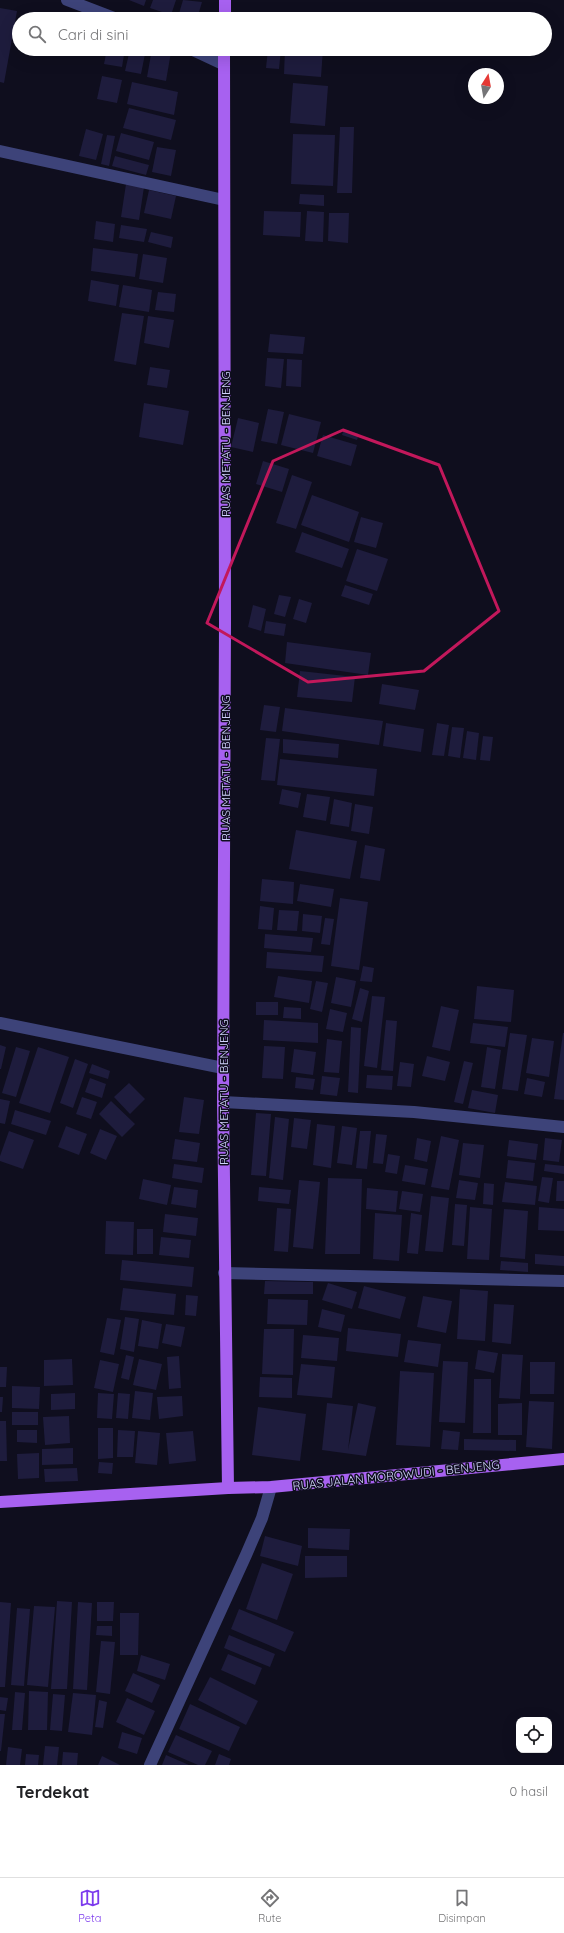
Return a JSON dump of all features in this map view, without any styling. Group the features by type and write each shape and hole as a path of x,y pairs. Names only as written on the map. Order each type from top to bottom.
{"main road":[{"path":"225,0 225,12"},
{"name":"RUAS METATU - BENJENG","path":"224,56 225,630 223,1102 224,1273 228,1488"},
{"name":"RUAS JALAN MOROWUDI - BENJENG","path":"0,1502 228,1488 271,1487 564,1459"}],"street":[{"path":"67,0 99,12"},
{"path":"206,56 223,64"},
{"path":"0,151 224,200"},
{"path":"0,1023 223,1068"},
{"path":"223,1102 414,1112 564,1127"},
{"path":"224,1273 564,1281"},
{"path":"150,1765 246,1555 262,1518 271,1487"}],"highlighted area":[{"path":"343,430 439,465 499,611 424,671 308,682 207,623 273,461"}],"building":[{"path":"129,0 146,0 144,6"},
{"path":"153,0 176,0 172,12 162,12 150,8"},
{"path":"183,0 202,2 199,12 179,12"},
{"path":"0,8 17,11 12,12 12,39 4,83 0,82"},
{"path":"106,56 124,56 122,67 104,64"},
{"path":"128,56 145,56 141,74 125,71"},
{"path":"151,56 170,56 166,81 147,77"},
{"path":"267,56 280,56 279,69 266,68"},
{"path":"285,56 322,56 321,77 284,74"},
{"path":"102,76 122,80 117,103 97,99"},
{"path":"132,82 178,92 174,115 127,104"},
{"path":"293,83 328,86 325,126 290,123"},
{"path":"129,108 176,120 171,140 123,128"},
{"path":"340,127 354,127 352,193 337,193"},
{"path":"86,129 103,134 96,160 79,156"},
{"path":"121,133 154,142 149,160 116,151"},
{"path":"293,134 335,135 333,186 291,184"},
{"path":"107,135 115,136 109,166 101,164"},
{"path":"157,147 176,150 171,176 152,172"},
{"path":"115,156 149,165 146,175 112,166"},
{"path":"126,184 144,187 139,220 121,217"},
{"path":"149,190 176,196 171,219 144,213"},
{"path":"300,194 324,195 324,206 299,204"},
{"path":"264,211 301,212 300,237 263,235"},
{"path":"307,211 324,212 323,242 305,241"},
{"path":"329,213 349,213 348,243 328,241"},
{"path":"96,221 115,224 113,242 94,239"},
{"path":"121,225 147,229 144,242 119,238"},
{"path":"151,232 173,237 171,248 148,242"},
{"path":"93,248 138,254 135,277 91,271"},
{"path":"143,254 167,258 163,283 139,279"},
{"path":"91,280 119,285 116,306 88,301"},
{"path":"123,285 152,290 149,312 119,307"},
{"path":"158,292 176,294 174,312 155,310"},
{"path":"122,313 144,316 136,365 114,361"},
{"path":"148,316 174,320 169,348 144,343"},
{"path":"270,334 305,337 303,354 268,352"},
{"path":"267,358 284,359 281,388 265,386"},
{"path":"287,359 302,360 301,387 286,386"},
{"path":"150,367 170,370 167,388 147,385"},
{"path":"144,403 189,411 183,445 139,437"},
{"path":"268,409 284,412 277,444 261,441"},
{"path":"289,414 321,422 313,453 281,445"},
{"path":"238,418 259,423 253,452 231,447"},
{"path":"344,429 359,434 357,440 342,435"},
{"path":"323,435 357,445 351,466 317,456"},
{"path":"263,461 289,469 282,492 256,484"},
{"path":"292,475 312,482 296,529 276,523"},
{"path":"312,495 359,512 349,542 301,525"},
{"path":"361,517 383,523 376,548 354,542"},
{"path":"302,532 349,549 342,568 295,552"},
{"path":"357,549 388,559 377,591 346,581"},
{"path":"345,585 373,594 369,605 341,596"},
{"path":"279,595 291,597 285,617 274,614"},
{"path":"299,599 312,603 306,623 293,619"},
{"path":"253,605 266,609 261,631 248,627"},
{"path":"266,621 286,624 284,636 264,633"},
{"path":"287,642 371,653 368,675 285,663"},
{"path":"300,671 355,677 352,702 297,697"},
{"path":"382,684 419,690 415,710 379,704"},
{"path":"264,705 280,707 276,732 260,730"},
{"path":"285,708 383,721 379,745 282,731"},
{"path":"386,723 424,729 421,752 383,746"},
{"path":"437,723 449,725 444,756 432,755"},
{"path":"452,727 464,728 460,758 448,756"},
{"path":"467,731 479,733 476,760 463,758"},
{"path":"483,736 493,737 490,761 480,760"},
{"path":"266,738 280,739 275,781 261,780"},
{"path":"283,739 339,744 338,758 283,753"},
{"path":"280,759 377,769 374,796 277,785"},
{"path":"282,789 301,793 298,808 279,804"},
{"path":"307,794 330,797 326,821 303,817"},
{"path":"334,799 352,803 349,827 330,824"},
{"path":"355,804 373,807 369,834 351,831"},
{"path":"296,830 357,841 350,879 289,869"},
{"path":"365,845 385,849 380,881 360,878"},
{"path":"262,879 294,882 293,904 260,901"},
{"path":"300,884 334,889 331,907 297,901"},
{"path":"340,898 368,902 359,970 331,966"},
{"path":"260,906 274,908 272,930 258,929"},
{"path":"279,910 299,911 297,931 277,930"},
{"path":"303,914 322,916 320,933 302,931"},
{"path":"325,918 334,919 330,945 321,944"},
{"path":"265,934 313,938 311,952 264,948"},
{"path":"267,952 324,956 322,972 266,968"},
{"path":"363,966 374,968 372,982 360,981"},
{"path":"278,976 312,981 309,1003 274,997"},
{"path":"336,977 356,981 351,1007 331,1003"},
{"path":"316,981 328,983 322,1012 310,1009"},
{"path":"477,986 514,990 511,1022 474,1019"},
{"path":"360,988 369,991 362,1022 352,1019"},
{"path":"372,996 385,997 377,1068 364,1066"},
{"path":"256,1002 278,1002 278,1015 256,1015"},
{"path":"441,1006 459,1010 450,1051 432,1047"},
{"path":"284,1007 301,1008 301,1019 283,1018"},
{"path":"330,1009 347,1013 343,1032 326,1029"},
{"path":"264,1020 318,1023 318,1043 263,1040"},
{"path":"386,1020 397,1021 393,1071 381,1070"},
{"path":"473,1023 508,1027 505,1047 470,1043"},
{"path":"351,1027 361,1028 358,1093 348,1092"},
{"path":"510,1033 527,1035 518,1091 502,1089"},
{"path":"564,1033 564,1100 554,1099"},
{"path":"532,1038 554,1041 549,1077 526,1073"},
{"path":"327,1039 342,1041 339,1073 324,1072"},
{"path":"0,1045 6,1047 1,1069 0,1069"},
{"path":"264,1046 285,1047 283,1079 262,1078"},
{"path":"16,1047 30,1051 16,1097 2,1093"},
{"path":"38,1047 69,1057 50,1113 19,1103"},
{"path":"487,1047 501,1050 495,1089 481,1087"},
{"path":"294,1049 316,1052 313,1075 291,1072"},
{"path":"427,1056 450,1062 445,1081 422,1076"},
{"path":"75,1059 88,1064 73,1108 60,1103"},
{"path":"464,1061 473,1063 463,1104 454,1102"},
{"path":"400,1062 414,1064 411,1087 397,1086"},
{"path":"92,1064 110,1071 108,1079 89,1073"},
{"path":"367,1075 393,1076 392,1090 366,1088"},
{"path":"322,1076 340,1078 337,1096 320,1094"},
{"path":"296,1077 315,1079 313,1090 295,1088"},
{"path":"90,1078 106,1084 102,1098 85,1092"},
{"path":"527,1078 545,1082 542,1097 524,1094"},
{"path":"129,1083 145,1099 130,1114 114,1097"},
{"path":"472,1090 498,1095 495,1113 468,1108"},
{"path":"82,1097 97,1102 91,1119 76,1114"},
{"path":"184,1097 204,1100 199,1134 179,1132"},
{"path":"0,1099 10,1101 5,1124 0,1123"},
{"path":"111,1101 135,1124 122,1137 99,1114"},
{"path":"15,1110 51,1121 46,1135 11,1124"},
{"path":"256,1113 271,1114 266,1176 251,1175"},
{"path":"275,1117 289,1119 283,1180 269,1178"},
{"path":"294,1118 311,1120 307,1149 291,1147"},
{"path":"317,1124 335,1126 331,1168 313,1165"},
{"path":"66,1126 87,1134 79,1155 58,1147"},
{"path":"342,1126 357,1128 352,1165 337,1163"},
{"path":"100,1129 117,1136 106,1160 90,1153"},
{"path":"9,1131 34,1140 23,1169 0,1161 0,1156"},
{"path":"360,1131 371,1131 367,1169 356,1168"},
{"path":"376,1134 387,1135 383,1164 373,1163"},
{"path":"441,1136 459,1140 449,1190 431,1187"},
{"path":"417,1138 431,1141 427,1162 414,1159"},
{"path":"545,1138 562,1140 559,1162 543,1160"},
{"path":"175,1139 200,1143 197,1162 172,1159"},
{"path":"509,1140 538,1144 536,1160 507,1156"},
{"path":"463,1143 484,1145 480,1178 459,1175"},
{"path":"388,1154 400,1156 397,1174 385,1172"},
{"path":"508,1160 535,1163 533,1181 506,1178"},
{"path":"174,1164 204,1168 202,1183 172,1178"},
{"path":"545,1164 564,1166 564,1174 544,1171"},
{"path":"405,1165 428,1169 425,1185 402,1181"},
{"path":"542,1177 553,1178 549,1203 538,1201"},
{"path":"328,1178 362,1179 360,1254 325,1254"},
{"path":"143,1179 171,1185 167,1205 139,1199"},
{"path":"299,1180 320,1182 313,1249 293,1247"},
{"path":"459,1180 478,1183 475,1200 456,1198"},
{"path":"557,1181 564,1181 564,1201 556,1201"},
{"path":"505,1182 537,1186 535,1205 502,1202"},
{"path":"484,1183 494,1184 493,1205 483,1204"},
{"path":"174,1187 198,1190 196,1208 171,1204"},
{"path":"259,1187 291,1190 289,1204 258,1201"},
{"path":"367,1188 398,1191 396,1212 366,1209"},
{"path":"402,1191 423,1194 420,1212 399,1209"},
{"path":"431,1196 449,1198 443,1252 425,1251"},
{"path":"455,1204 467,1205 464,1246 452,1245"},
{"path":"470,1207 492,1209 489,1260 467,1259"},
{"path":"539,1207 564,1209 564,1231 538,1230"},
{"path":"277,1208 291,1209 288,1252 274,1251"},
{"path":"504,1209 528,1211 525,1259 500,1257"},
{"path":"375,1213 402,1215 399,1261 373,1259"},
{"path":"411,1213 422,1215 418,1254 407,1253"},
{"path":"165,1214 198,1218 196,1236 163,1232"},
{"path":"106,1221 134,1222 133,1255 105,1254"},
{"path":"137,1229 153,1229 153,1254 137,1254"},
{"path":"161,1237 191,1240 189,1258 159,1255"},
{"path":"535,1254 564,1256 564,1266 535,1264"},
{"path":"122,1260 194,1267 192,1287 120,1280"},
{"path":"501,1261 528,1263 528,1272 500,1270"},
{"path":"265,1281 313,1282 313,1294 264,1294"},
{"path":"328,1283 357,1292 352,1309 322,1300"},
{"path":"364,1286 406,1297 400,1319 358,1308"},
{"path":"123,1288 176,1294 174,1315 120,1310"},
{"path":"460,1289 488,1291 485,1341 457,1339"},
{"path":"186,1295 198,1296 196,1316 185,1315"},
{"path":"423,1296 452,1301 446,1333 417,1327"},
{"path":"268,1299 308,1300 307,1325 267,1324"},
{"path":"494,1304 514,1305 511,1344 492,1342"},
{"path":"322,1309 345,1315 341,1332 318,1327"},
{"path":"125,1317 139,1319 134,1352 120,1349"},
{"path":"107,1318 121,1320 114,1355 100,1352"},
{"path":"142,1320 162,1324 158,1349 138,1346"},
{"path":"166,1324 185,1327 181,1347 162,1343"},
{"path":"348,1328 401,1334 398,1357 346,1351"},
{"path":"264,1329 294,1329 293,1375 262,1374"},
{"path":"303,1335 339,1338 337,1361 301,1358"},
{"path":"408,1340 441,1344 438,1367 404,1362"},
{"path":"478,1350 498,1353 494,1373 475,1369"},
{"path":"502,1354 523,1355 520,1399 499,1398"},
{"path":"126,1355 134,1357 129,1380 121,1378"},
{"path":"179,1356 181,1388 169,1389 167,1357"},
{"path":"72,1359 73,1385 44,1386 44,1360"},
{"path":"139,1359 162,1364 156,1390 133,1385"},
{"path":"100,1360 119,1364 113,1392 94,1388"},
{"path":"443,1361 468,1362 465,1423 439,1422"},
{"path":"530,1362 555,1362 554,1394 530,1394"},
{"path":"301,1364 335,1367 332,1398 297,1395"},
{"path":"0,1367 7,1367 6,1387 0,1387"},
{"path":"400,1371 434,1373 430,1447 396,1445"},
{"path":"260,1377 292,1378 292,1398 259,1397"},
{"path":"474,1379 491,1379 491,1433 473,1433"},
{"path":"12,1386 40,1387 39,1409 12,1408"},
{"path":"135,1391 153,1393 150,1420 132,1418"},
{"path":"75,1393 75,1409 51,1410 51,1394"},
{"path":"98,1393 114,1394 112,1419 97,1418"},
{"path":"118,1393 130,1394 128,1419 116,1418"},
{"path":"182,1396 183,1416 159,1419 157,1397"},
{"path":"0,1397 3,1397 2,1412 0,1412"},
{"path":"529,1401 554,1402 552,1449 526,1447"},
{"path":"327,1403 353,1406 348,1450 358,1403 376,1407 366,1456 322,1450"},
{"path":"522,1403 522,1435 498,1435 498,1404"},
{"path":"258,1407 306,1414 300,1461 252,1455"},
{"path":"12,1412 38,1412 38,1425 12,1425"},
{"path":"69,1416 70,1443 45,1445 43,1417"},
{"path":"0,1421 6,1421 7,1461 0,1461"},
{"path":"98,1428 113,1428 113,1458 98,1459"},
{"path":"17,1430 37,1430 37,1443 17,1442"},
{"path":"118,1430 135,1431 133,1457 117,1457"},
{"path":"443,1430 460,1432 458,1450 441,1449"},
{"path":"138,1431 160,1433 157,1465 135,1463"},
{"path":"193,1431 196,1461 169,1464 166,1433"},
{"path":"464,1439 516,1440 516,1451 464,1450"},
{"path":"73,1448 73,1464 42,1465 42,1449"},
{"path":"39,1453 39,1478 18,1479 17,1454"},
{"path":"99,1462 113,1463 112,1474 98,1473"},
{"path":"77,1468 78,1481 45,1482 44,1469"},
{"path":"308,1528 350,1529 349,1550 308,1548"},
{"path":"265,1536 302,1546 298,1566 260,1556"},
{"path":"305,1556 347,1556 347,1577 305,1578"},
{"path":"262,1563 293,1574 277,1620 246,1609"},
{"path":"57,1601 72,1602 67,1689 51,1689"},
{"path":"0,1602 11,1603 5,1687 0,1687"},
{"path":"78,1602 92,1603 87,1690 73,1689"},
{"path":"97,1602 114,1602 113,1621 97,1621"},
{"path":"34,1606 55,1607 48,1687 27,1685"},
{"path":"17,1608 30,1609 24,1686 11,1685"},
{"path":"239,1609 294,1632 285,1652 231,1629"},
{"path":"120,1613 139,1613 138,1655 120,1655"},
{"path":"97,1626 112,1626 112,1636 96,1635"},
{"path":"229,1635 275,1654 270,1667 224,1648"},
{"path":"101,1641 115,1642 110,1694 96,1692"},
{"path":"228,1654 262,1668 255,1685 221,1670"},
{"path":"141,1655 170,1664 165,1680 137,1671"},
{"path":"133,1673 160,1685 152,1703 125,1691"},
{"path":"210,1677 258,1701 246,1725 198,1700"},
{"path":"29,1691 48,1692 47,1730 28,1730"},
{"path":"15,1692 25,1693 22,1730 12,1730"},
{"path":"73,1693 96,1695 92,1735 68,1732"},
{"path":"53,1694 65,1695 62,1731 50,1730"},
{"path":"0,1697 8,1698 6,1711 0,1710"},
{"path":"127,1698 155,1711 144,1735 116,1722"},
{"path":"99,1700 107,1702 103,1728 95,1727"},
{"path":"190,1704 240,1727 229,1751 179,1729"},
{"path":"0,1714 5,1714 1,1751 0,1751"},
{"path":"122,1732 142,1738 137,1754 118,1748"},
{"path":"176,1735 212,1751 205,1765 198,1765 168,1752"},
{"path":"45,1746 59,1747 57,1765 43,1765"},
{"path":"8,1747 22,1749 20,1765 6,1765"},
{"path":"63,1752 78,1753 77,1765 62,1765"},
{"path":"26,1754 39,1755 38,1765 25,1765"},
{"path":"219,1754 231,1759 229,1765 215,1765"},
{"path":"166,1755 189,1765 162,1765"},
{"path":"102,1756 120,1765 98,1765"}]}
